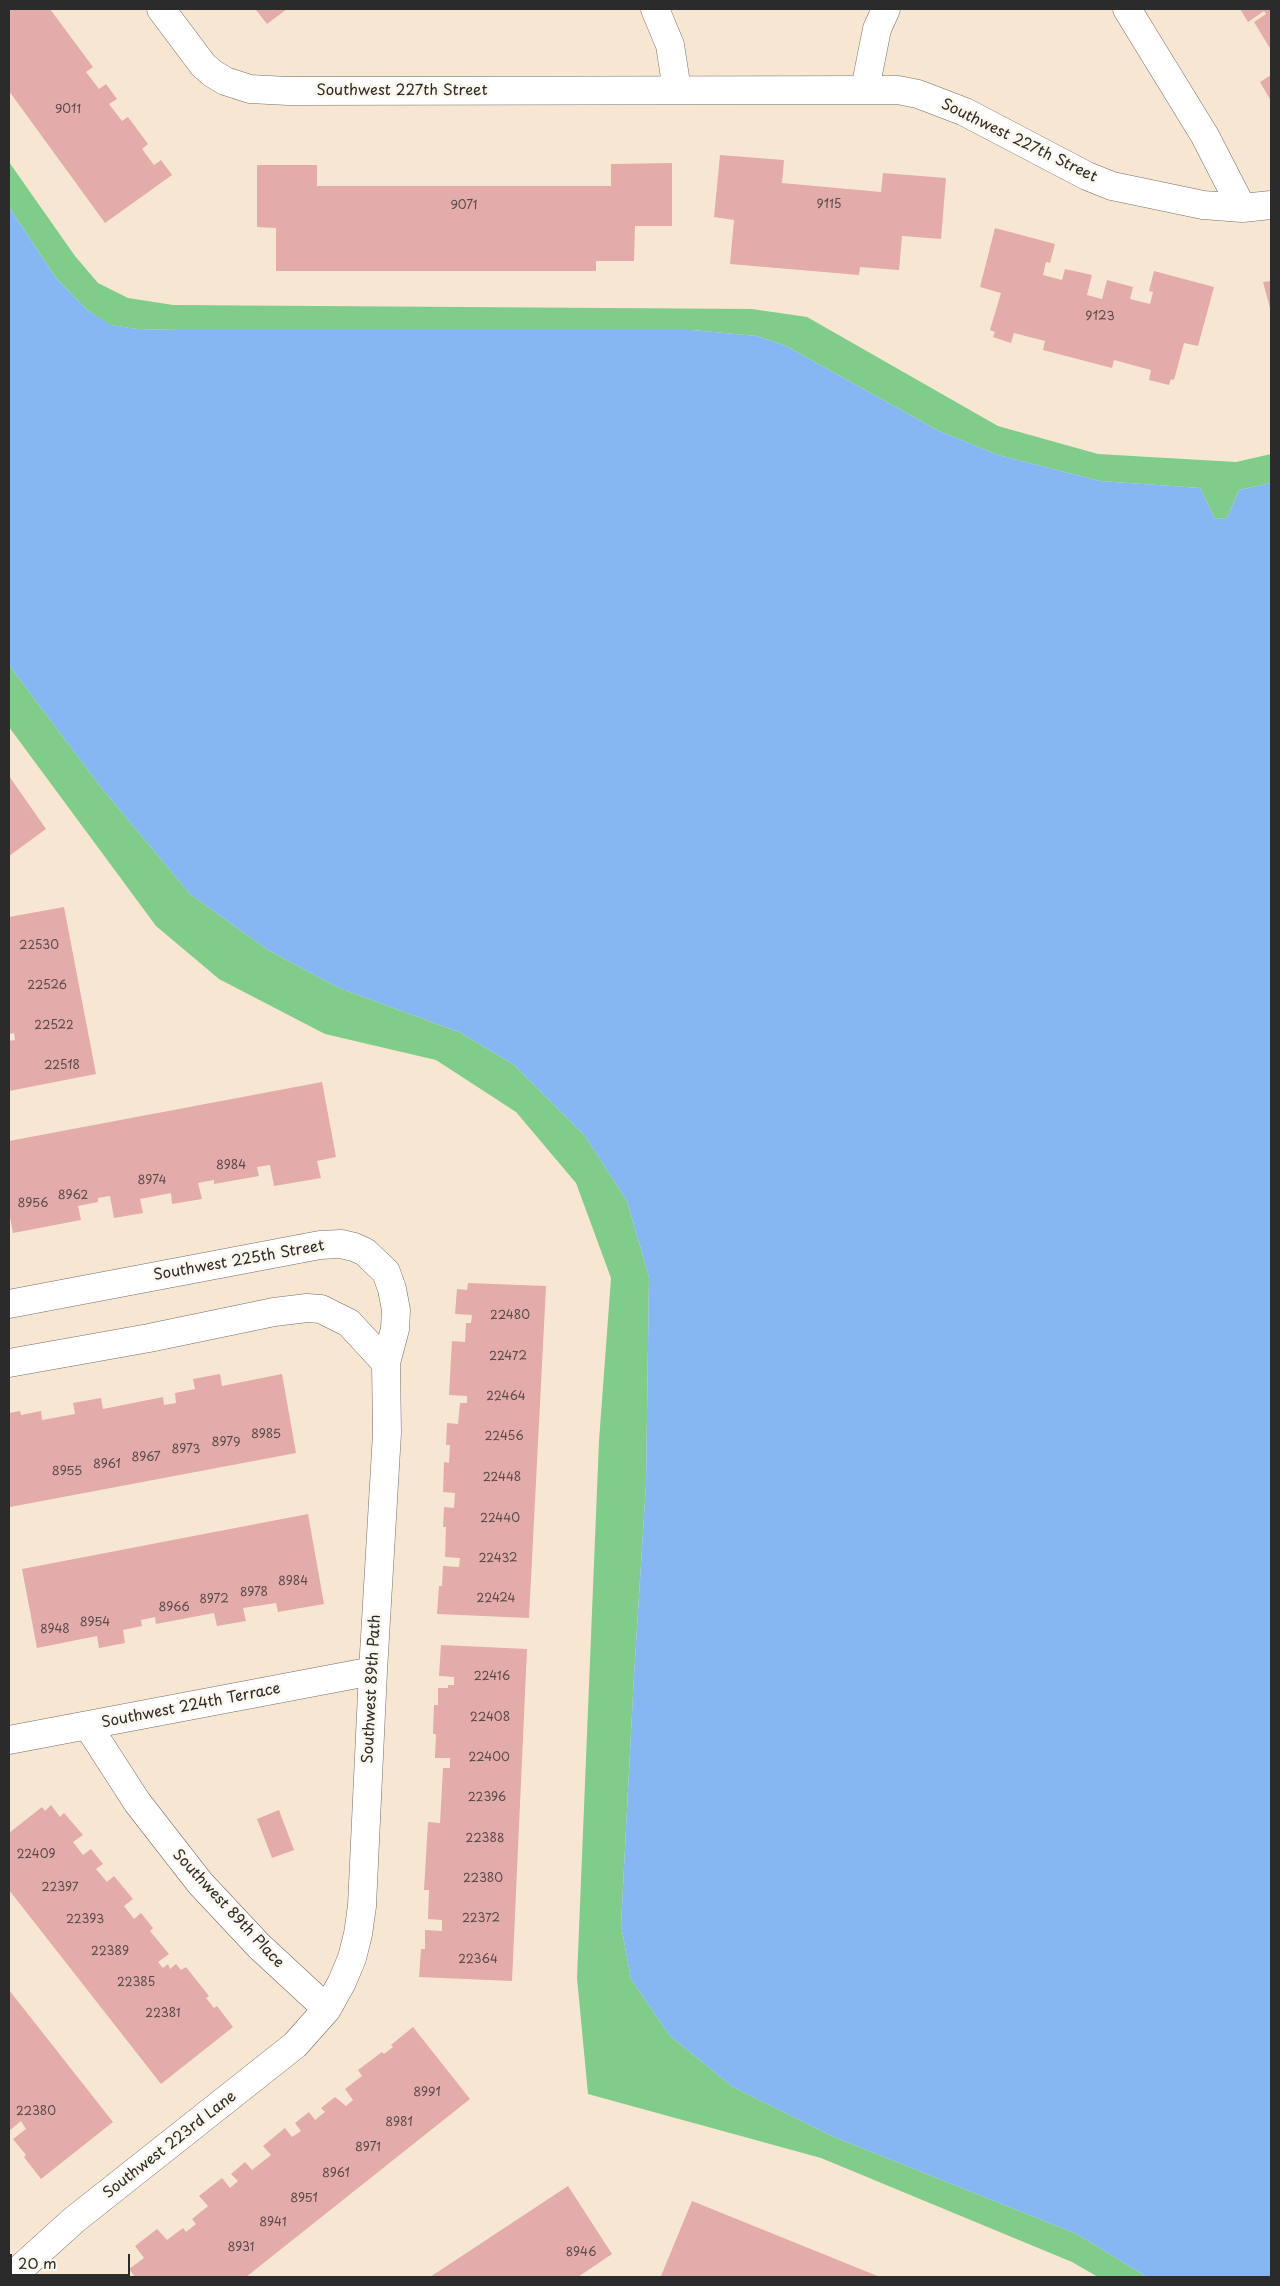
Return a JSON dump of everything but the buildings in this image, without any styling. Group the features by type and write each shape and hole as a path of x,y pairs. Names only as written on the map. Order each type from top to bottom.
{"street":[{"name":"Southwest 227th Street","path":"161,9 212,73 224,81 250,89 288,91 898,90 942,102 1009,134 1086,176 1112,186 1203,205 1242,208 1271,205"},
{"path":"655,9 670,45 677,90"},
{"path":"865,90 876,36 886,9"},
{"path":"1127,9 1205,136 1242,208"},
{"name":"Southwest 225th Street","path":"9,1304 320,1245 341,1244 354,1246 366,1252 386,1272 392,1289 395,1329 386,1363"},
{"path":"9,1363 149,1338 274,1312 307,1308 321,1309 349,1323 386,1363"},
{"name":"Southwest 89th Path","path":"327,2009 342,1982 352,1958 360,1925 387,1433 386,1363"},
{"name":"Southwest 224th Terrace","path":"9,1740 373,1671"},
{"name":"Southwest 89th Place","path":"88,1726 136,1802 200,1883 259,1946 327,2009"},
{"name":"Southwest 223rd Lane","path":"14,2265 74,2220 295,2045 327,2009"}],"green space":[{"path":"9,162 75,256 98,283 128,298 173,305 752,309 807,317 998,426 1098,454 1236,462 1271,454 1271,483 1239,490 1227,518 1215,519 1200,488 1100,481 998,455 937,430 786,346 757,336 692,330 180,330 137,329 110,325 87,310 56,278 9,207"},
{"path":"9,665 100,786 190,894 268,950 339,988 459,1032 513,1064 585,1136 627,1201 649,1277 646,1484 621,1925 631,1979 670,2036 733,2087 834,2137 1077,2234 1147,2277 1098,2277 1072,2262 821,2158 588,2094 577,1978 599,1441 611,1278 576,1183 516,1112 436,1060 325,1034 219,979 156,926 9,727"}],"water":[{"path":"9,207 56,278 87,310 111,325 137,329 180,330 692,330 757,336 786,346 937,430 998,455 1100,481 1200,488 1215,519 1227,518 1239,490 1271,483 1271,2277 1147,2277 1077,2234 834,2137 733,2087 670,2036 631,1979 621,1925 646,1484 649,1277 627,1201 585,1136 513,1064 459,1032 339,988 268,950 190,894 100,786 9,665"}]}
